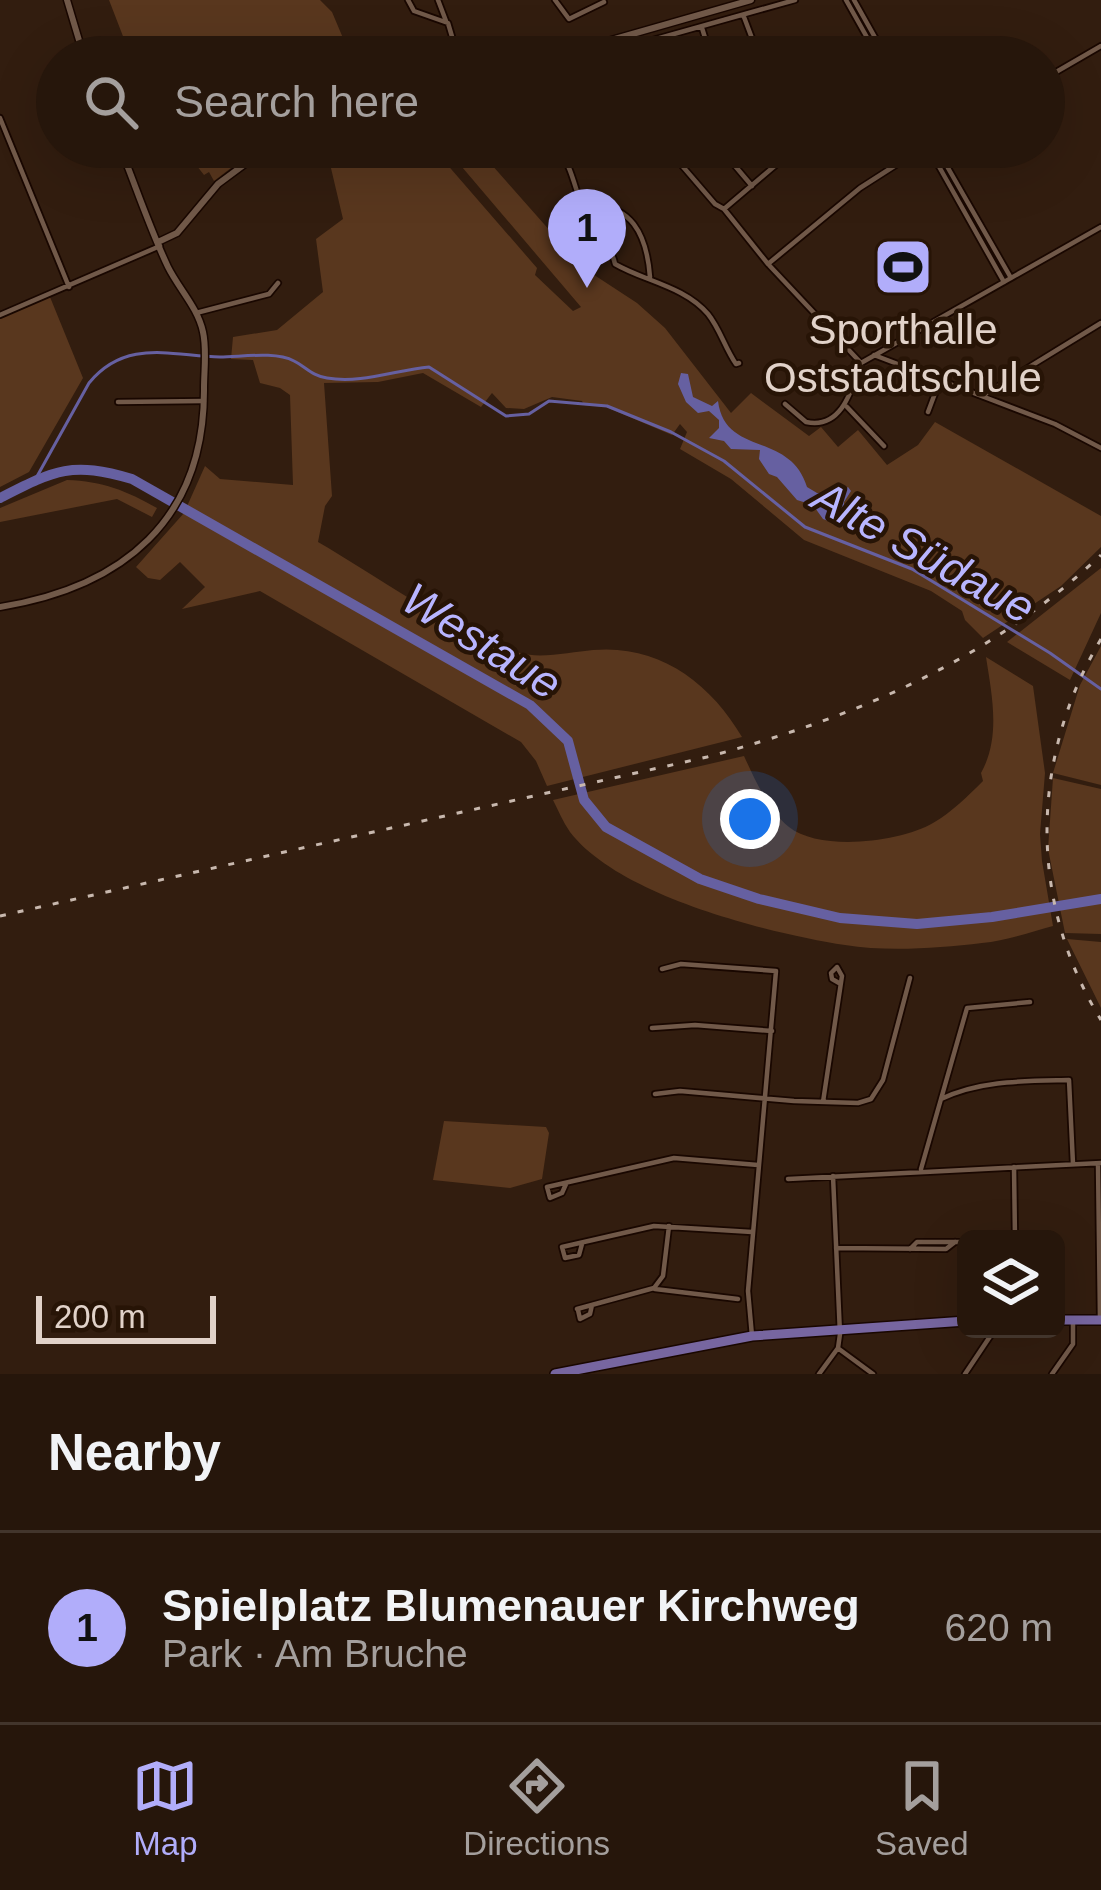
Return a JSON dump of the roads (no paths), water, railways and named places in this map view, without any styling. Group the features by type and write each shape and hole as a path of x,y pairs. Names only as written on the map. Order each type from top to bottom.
{"main road":[{"path":"1065,1320 1100,1320"},
{"path":"555,1374 752,1336 957,1321"}],"street":[{"path":"67,0 78,36"},
{"path":"408,0 414,11 446,21"},
{"path":"438,0 451,36"},
{"path":"555,0 569,19 603,1 606,11"},
{"path":"628,36 751,0"},
{"path":"668,36 795,0"},
{"path":"850,0 870,36"},
{"path":"743,15 751,36"},
{"path":"702,27 705,36"},
{"path":"1065,67 1101,46"},
{"path":"0,118 70,287"},
{"path":"0,607 86,585 127,561 164,522 185,488 200,448 204,344 196,313 159,244 128,168"},
{"path":"0,315 70,287 177,233 218,184 240,168"},
{"path":"572,168 583,208 612,250 615,264 650,277 704,309 726,350 740,363"},
{"path":"684,168 861,363"},
{"path":"736,168 752,186"},
{"path":"724,209 773,168"},
{"path":"768,264 860,188 894,168"},
{"path":"942,168 1008,280"},
{"path":"583,208 610,208 634,224 648,247 650,277"},
{"path":"785,404 806,422 827,421 846,406 861,363 1101,227"},
{"path":"196,313 268,294 278,283"},
{"path":"982,396 1101,323"},
{"path":"874,355 1055,424 1101,448"},
{"path":"928,412 940,380"},
{"path":"118,402 204,401"},
{"path":"846,406 884,446"},
{"path":"662,969 681,964 776,971 748,1291 752,1336"},
{"path":"655,1094 680,1091 858,1103 871,1099 880,1088 910,978"},
{"path":"823,1102 839,983"},
{"path":"920,1172 967,1008 1030,1002"},
{"path":"652,1028 712,1025 772,1031"},
{"path":"941,1099 1002,1083 1069,1080 1073,1164"},
{"path":"566,1184 670,1159 758,1165"},
{"path":"788,1178 1100,1163 1100,1320"},
{"path":"1014,1167 1015,1230"},
{"path":"819,1374 838,1348 840,1327 832,1176"},
{"path":"655,1288 663,1276 669,1226"},
{"path":"582,1244 638,1228 752,1232"},
{"path":"836,1248 946,1249 957,1242"},
{"path":"592,1305 655,1288 738,1299"},
{"path":"1052,1374 1073,1344 1073,1320"},
{"path":"965,1374 989,1338"},
{"path":"838,1348 873,1374"},
{"path":"616,1360 620,1374"}],"waterway":[{"name":"Alte Südaue","path":"35,480 89,383 103,369 134,355 277,356 317,375 340,379 429,367 506,416 529,414 549,401 607,406 671,432 724,461 805,527 912,569 1101,689"},
{"name":"Westaue","path":"0,498 64,471 93,470 132,479 530,705 568,741 584,800 606,827 700,879 840,918 917,924 1101,899"},
{"name":"Westaue","path":"1097,898 1101,896"}],"railway":[{"path":"0,916 707,757 815,724 966,655 1057,593 1101,555"},
{"path":"1101,639 1061,732 1047,830 1060,927 1101,1020"}],"place":[{"name":"Sporthalle Oststadtschule","path":"903,267"},
{"name":"Spielplatz Blumenauer Kirchweg","path":"587,288"}]}
